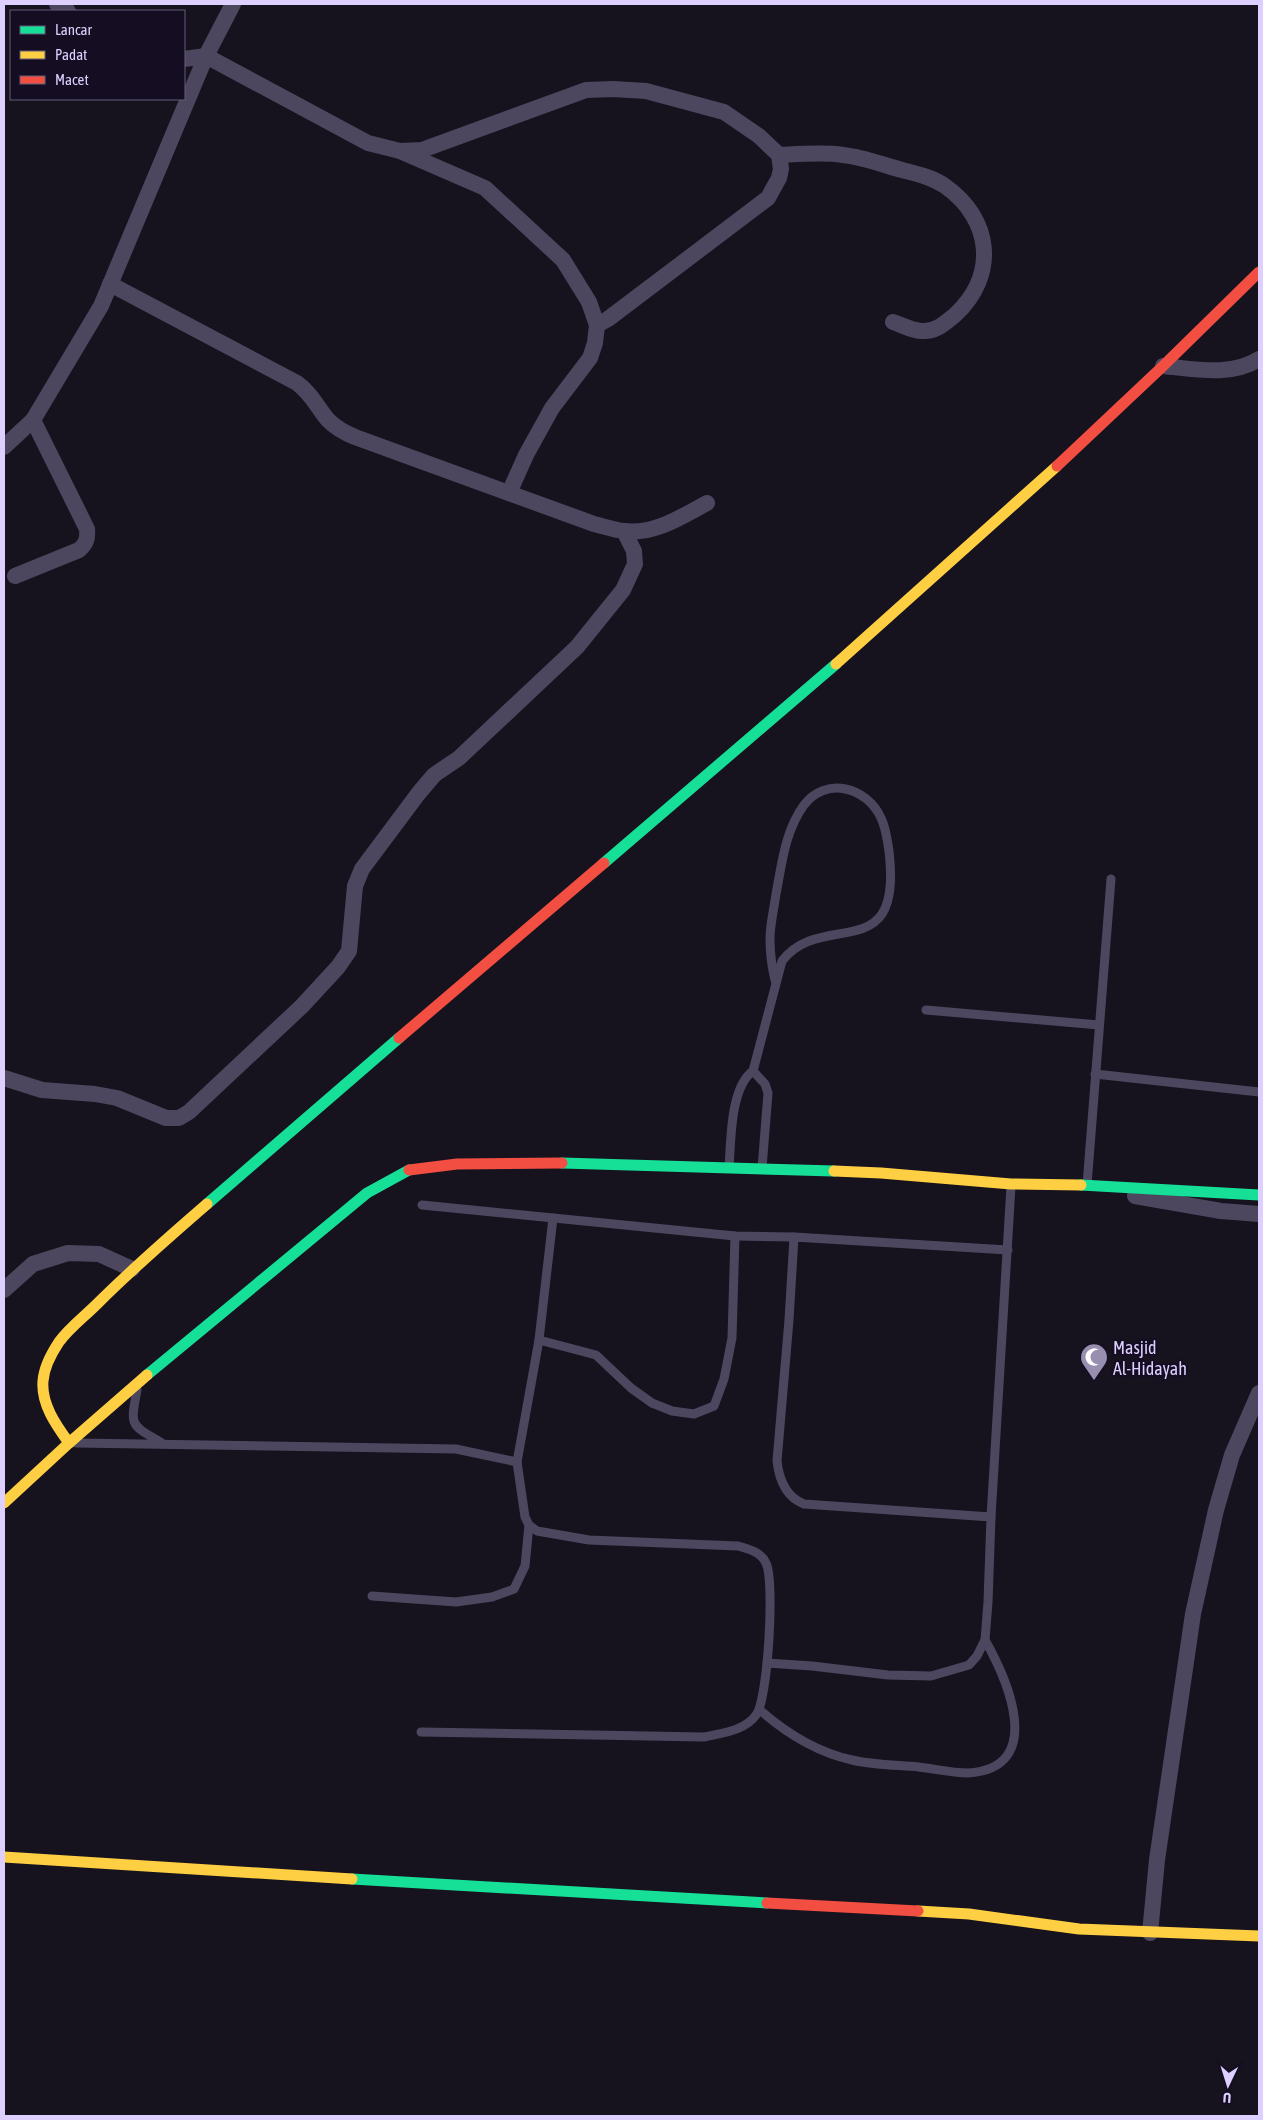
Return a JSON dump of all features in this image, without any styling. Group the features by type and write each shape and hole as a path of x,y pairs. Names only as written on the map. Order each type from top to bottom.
{"street":[{"path":"4,447 33,420 100,306 206,56 232,4"},
{"path":"185,59 206,56 368,144 400,151 485,188 563,260 589,302 597,325 595,343 590,358 552,408 526,454 509,493"},
{"path":"400,151 422,150 586,90 646,90 724,112 760,136 779,155 781,169 768,198 608,319 597,325"},
{"path":"779,155 844,155 932,178 946,186 974,216 982,232 985,247 985,263 977,286 961,309 935,330 918,331 893,322"},
{"path":"69,1443 51,1420 41,1393 46,1363 60,1341 132,1269 853,649 1020,500 1163,366 1259,272"},
{"path":"110,284 297,383 316,401 328,420 342,431 509,493 594,524 624,531 646,531 667,525 707,503"},
{"path":"1163,366 1221,371 1236,369 1259,359"},
{"path":"15,576 79,550 85,545 88,536 88,529 33,420"},
{"path":"4,1078 42,1090 95,1094 117,1098 166,1118 179,1118 189,1112 302,1006 338,967 349,951 355,886 362,869 418,794 434,775 459,758 578,647 623,590 635,564 634,551 624,531"},
{"path":"4,1503 138,1383 367,1193 412,1169 457,1164 590,1163 881,1173 1011,1184 1087,1185 1259,1195"},
{"path":"1121,1187 1134,1196 1149,1200 1221,1211 1259,1214"},
{"path":"4,1290 33,1264 68,1253 99,1254 132,1269"},
{"path":"1150,1932 1159,1851 1193,1614 1216,1510 1232,1455 1259,1392"},
{"path":"4,1857 432,1884 968,1914 1079,1929 1259,1936"}],"lane":[{"path":"729,1168 732,1130 738,1096 747,1076 753,1071 776,984 782,961 794,948 805,941 870,925 881,916 886,908 890,878 887,835 881,816 872,804 860,793 851,789 835,787 816,794 806,802 798,813 787,838 770,938 772,966 776,984"},
{"path":"1087,1185 1111,879"},
{"path":"926,1010 1100,1025"},
{"path":"753,1071 764,1084 768,1094 761,1170"},
{"path":"1095,1074 1259,1092"},
{"path":"767,1663 888,1675 931,1676 969,1665 977,1656 984,1640 1011,1184"},
{"path":"422,1205 735,1236 794,1237 1008,1250"},
{"path":"372,1596 456,1602 492,1597 514,1589 525,1566 529,1525 521,1498 517,1462 539,1340 553,1218"},
{"path":"539,1340 596,1355 631,1388 652,1403 672,1411 694,1414 714,1406 724,1379 732,1338 735,1236"},
{"path":"794,1237 789,1320 776,1461 778,1474 788,1492 798,1501 824,1506 991,1517"},
{"path":"138,1383 133,1421 136,1428 163,1443"},
{"path":"69,1443 456,1448 517,1462"},
{"path":"421,1732 704,1737 746,1725 756,1717 760,1710 767,1663 769,1579 766,1563 758,1553 738,1546 589,1540 538,1530 529,1525"},
{"path":"760,1710 794,1736 820,1750 852,1760 968,1772 988,1768 1001,1762 1008,1754 1013,1742 1015,1722 1013,1705 1005,1683 984,1640"}],"traffic: fast":[{"path":"604,863 836,664"},
{"path":"207,1204 399,1038"},
{"path":"562,1163 834,1171"},
{"path":"147,1375 367,1193 409,1170"},
{"path":"1081,1185 1259,1195"},
{"path":"352,1879 767,1903"}],"traffic: slow":[{"path":"836,664 1057,466"},
{"path":"834,1171 1011,1184 1081,1185"},
{"path":"69,1443 55,1422 44,1398 43,1381 46,1366 53,1351 72,1327 137,1265 207,1204"},
{"path":"4,1503 147,1375"},
{"path":"4,1857 352,1879"},
{"path":"918,1911 969,1914 1079,1929 1259,1936"}],"traffic: jam":[{"path":"1057,466 1259,272"},
{"path":"399,1038 604,863"},
{"path":"409,1170 457,1164 562,1163"},
{"path":"767,1903 918,1911"}],"place":[{"name":"Masjid Al-Hidayah","path":"1094,1381"}]}
